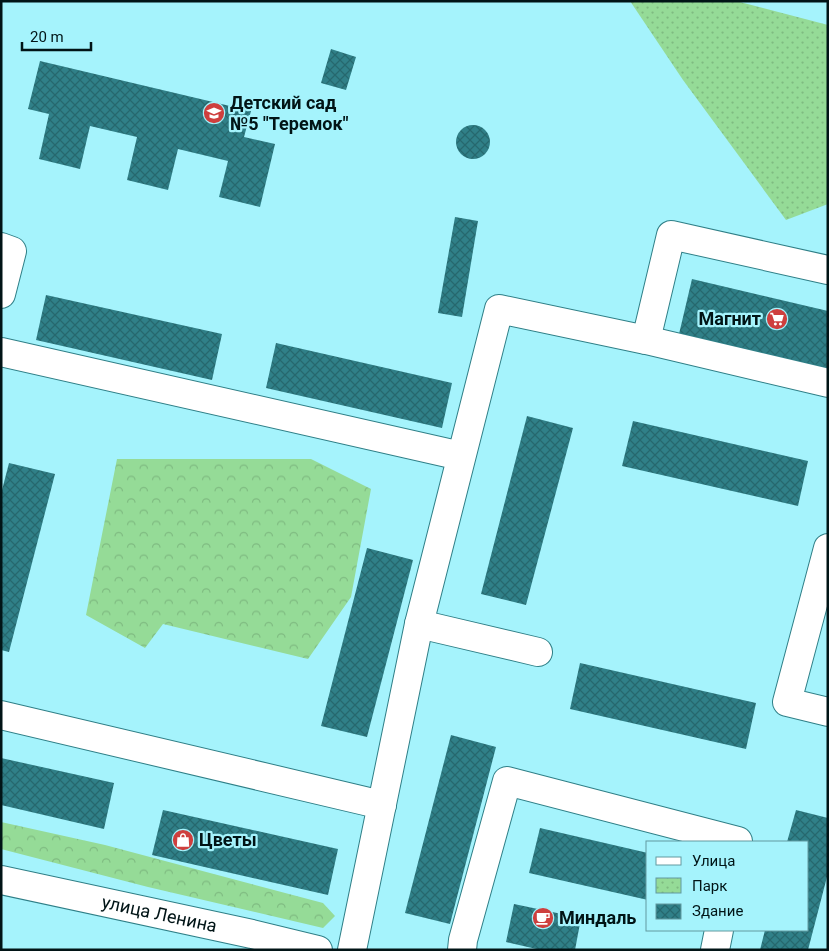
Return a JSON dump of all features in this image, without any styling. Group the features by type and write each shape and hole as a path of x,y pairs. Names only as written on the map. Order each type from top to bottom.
{"street":[{"path":"646,340 671,235 828,270"},
{"path":"1,247 12,250 1,294"},
{"path":"352,950 419,624 499,309 646,340 828,384"},
{"path":"1,352 461,456"},
{"path":"828,548 787,702 828,712"},
{"path":"419,624 538,652"},
{"path":"1,715 382,805"},
{"path":"462,950 463,940 507,781 738,841"},
{"name":"улица Ленина","path":"1,880 250,942 318,950"},
{"path":"715,950 719,931"}],"green space":[{"path":"630,1 736,1 828,25 828,204 786,220 683,80"},
{"path":"117,459 311,459 371,489 351,597 308,659 163,624 145,648 86,615"},
{"path":"1,822 105,845 323,903 335,916 323,928 148,887 1,849"}],"building":[{"path":"331,49 356,57 346,90 321,83"},
{"path":"40,61 251,111 244,137 275,144 260,207 219,197 228,161 178,149 168,190 127,180 137,137 90,126 80,169 39,159 49,114 28,109"},
{"path":"473,125 485,130 490,142 485,154 473,159 461,154 456,142 461,130"},
{"path":"455,217 478,221 462,317 438,313"},
{"path":"692,279 828,311 828,387 675,351"},
{"path":"46,295 222,334 212,380 36,340"},
{"path":"276,343 452,383 442,428 266,388"},
{"path":"527,416 573,428 526,605 481,594"},
{"path":"633,421 808,461 798,506 622,466"},
{"path":"9,463 55,474 9,652 1,650 1,494"},
{"path":"367,548 413,560 367,737 321,726"},
{"path":"580,663 756,703 746,749 570,709"},
{"path":"451,735 496,747 450,924 405,913"},
{"path":"1,758 114,783 104,829 1,805"},
{"path":"163,810 338,849 328,895 152,855"},
{"path":"796,810 828,818 828,873 808,950 760,950 765,931 809,931 809,841 787,841"},
{"path":"540,828 646,853 646,900 529,873"},
{"path":"514,904 581,918 575,950 541,950 506,942"}],"place":[{"name":"Детский сад №5 \"Теремок\"","path":"214,113"},
{"name":"Магнит","path":"777,319"},
{"name":"Цветы","path":"183,840"},
{"name":"Миндаль","path":"543,918"}]}
